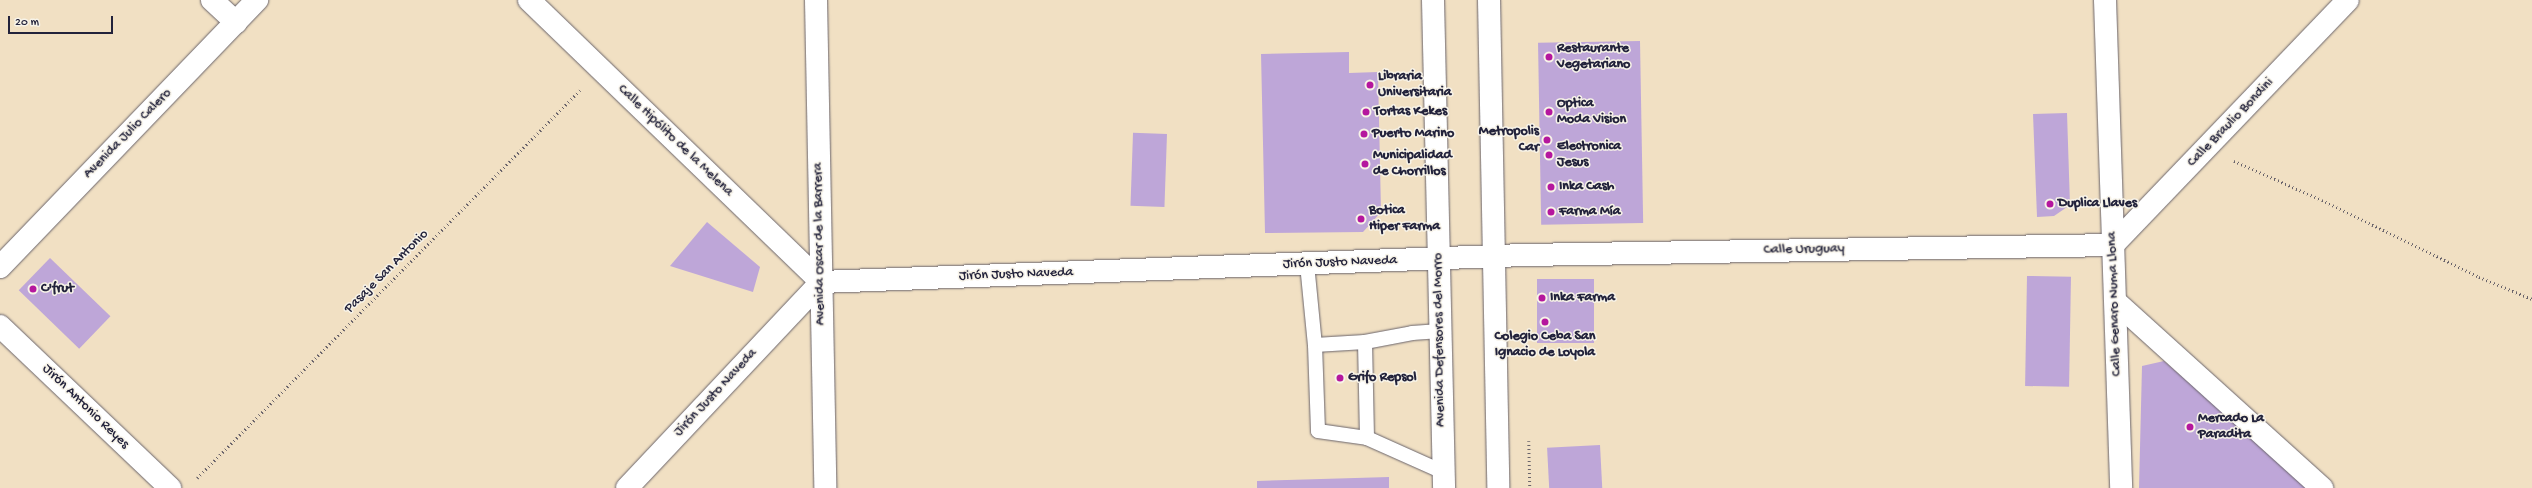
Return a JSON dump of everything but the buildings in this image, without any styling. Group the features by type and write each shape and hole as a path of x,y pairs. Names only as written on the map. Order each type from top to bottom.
{"street":[{"path":"212,0 236,22"},
{"name":"Avenida Julio Calero","path":"0,267 257,0"},
{"name":"Calle Hipólito de la Melena","path":"529,0 821,282"},
{"name":"Avenida Oscar de la Barrera","path":"816,0 825,488"},
{"name":"Avenida Defensores del Morro","path":"1433,0 1444,480"},
{"path":"1489,0 1498,488"},
{"name":"Calle Genaro Numa Llona","path":"2104,0 2116,302 2121,488"},
{"name":"Calle Braulio Bondini","path":"2114,245 2348,0"},
{"name":"Calle Uruguay","path":"1494,257 2114,245"},
{"name":"Jirón Justo Naveda","path":"627,488 821,282 1494,257"},
{"path":"2116,302 2322,488"},
{"name":"Jirón Antonio Reyes","path":"0,326 170,488"}],"lane":[{"path":"1307,264 1315,345 1318,431 1367,438 1444,480"},
{"path":"1315,345 1365,342 1412,333 1440,331"},
{"path":"1365,342 1367,438"}],"path":[{"name":"Pasaje San Antonio","path":"192,482 601,69"},
{"path":"2206,148 2322,200 2479,277 2532,299"}],"place":[{"name":"Restaurante Vegetariano","path":"1549,57"},
{"name":"Libraria Universitaria","path":"1370,85"},
{"name":"Tortas Kekes","path":"1366,112"},
{"name":"Optica Moda Vision","path":"1549,112"},
{"name":"Puerto Marino","path":"1364,134"},
{"name":"Metropolis Car","path":"1547,140"},
{"name":"Electronica Jesus","path":"1549,155"},
{"name":"Municipalidad de Chorrillos","path":"1365,164"},
{"name":"Inka Cash","path":"1551,187"},
{"name":"Duplica Llaves","path":"2050,204"},
{"name":"Farma Mía","path":"1551,212"},
{"name":"Botica Hiper Farma","path":"1361,219"},
{"name":"C'frut","path":"33,289"},
{"name":"Inka Farma","path":"1542,298"},
{"name":"Colegio Ceba San Ignacio de Loyola","path":"1545,322"},
{"name":"Grifo Repsol","path":"1340,378"},
{"name":"Mercado La Paradita","path":"2190,427"}]}
